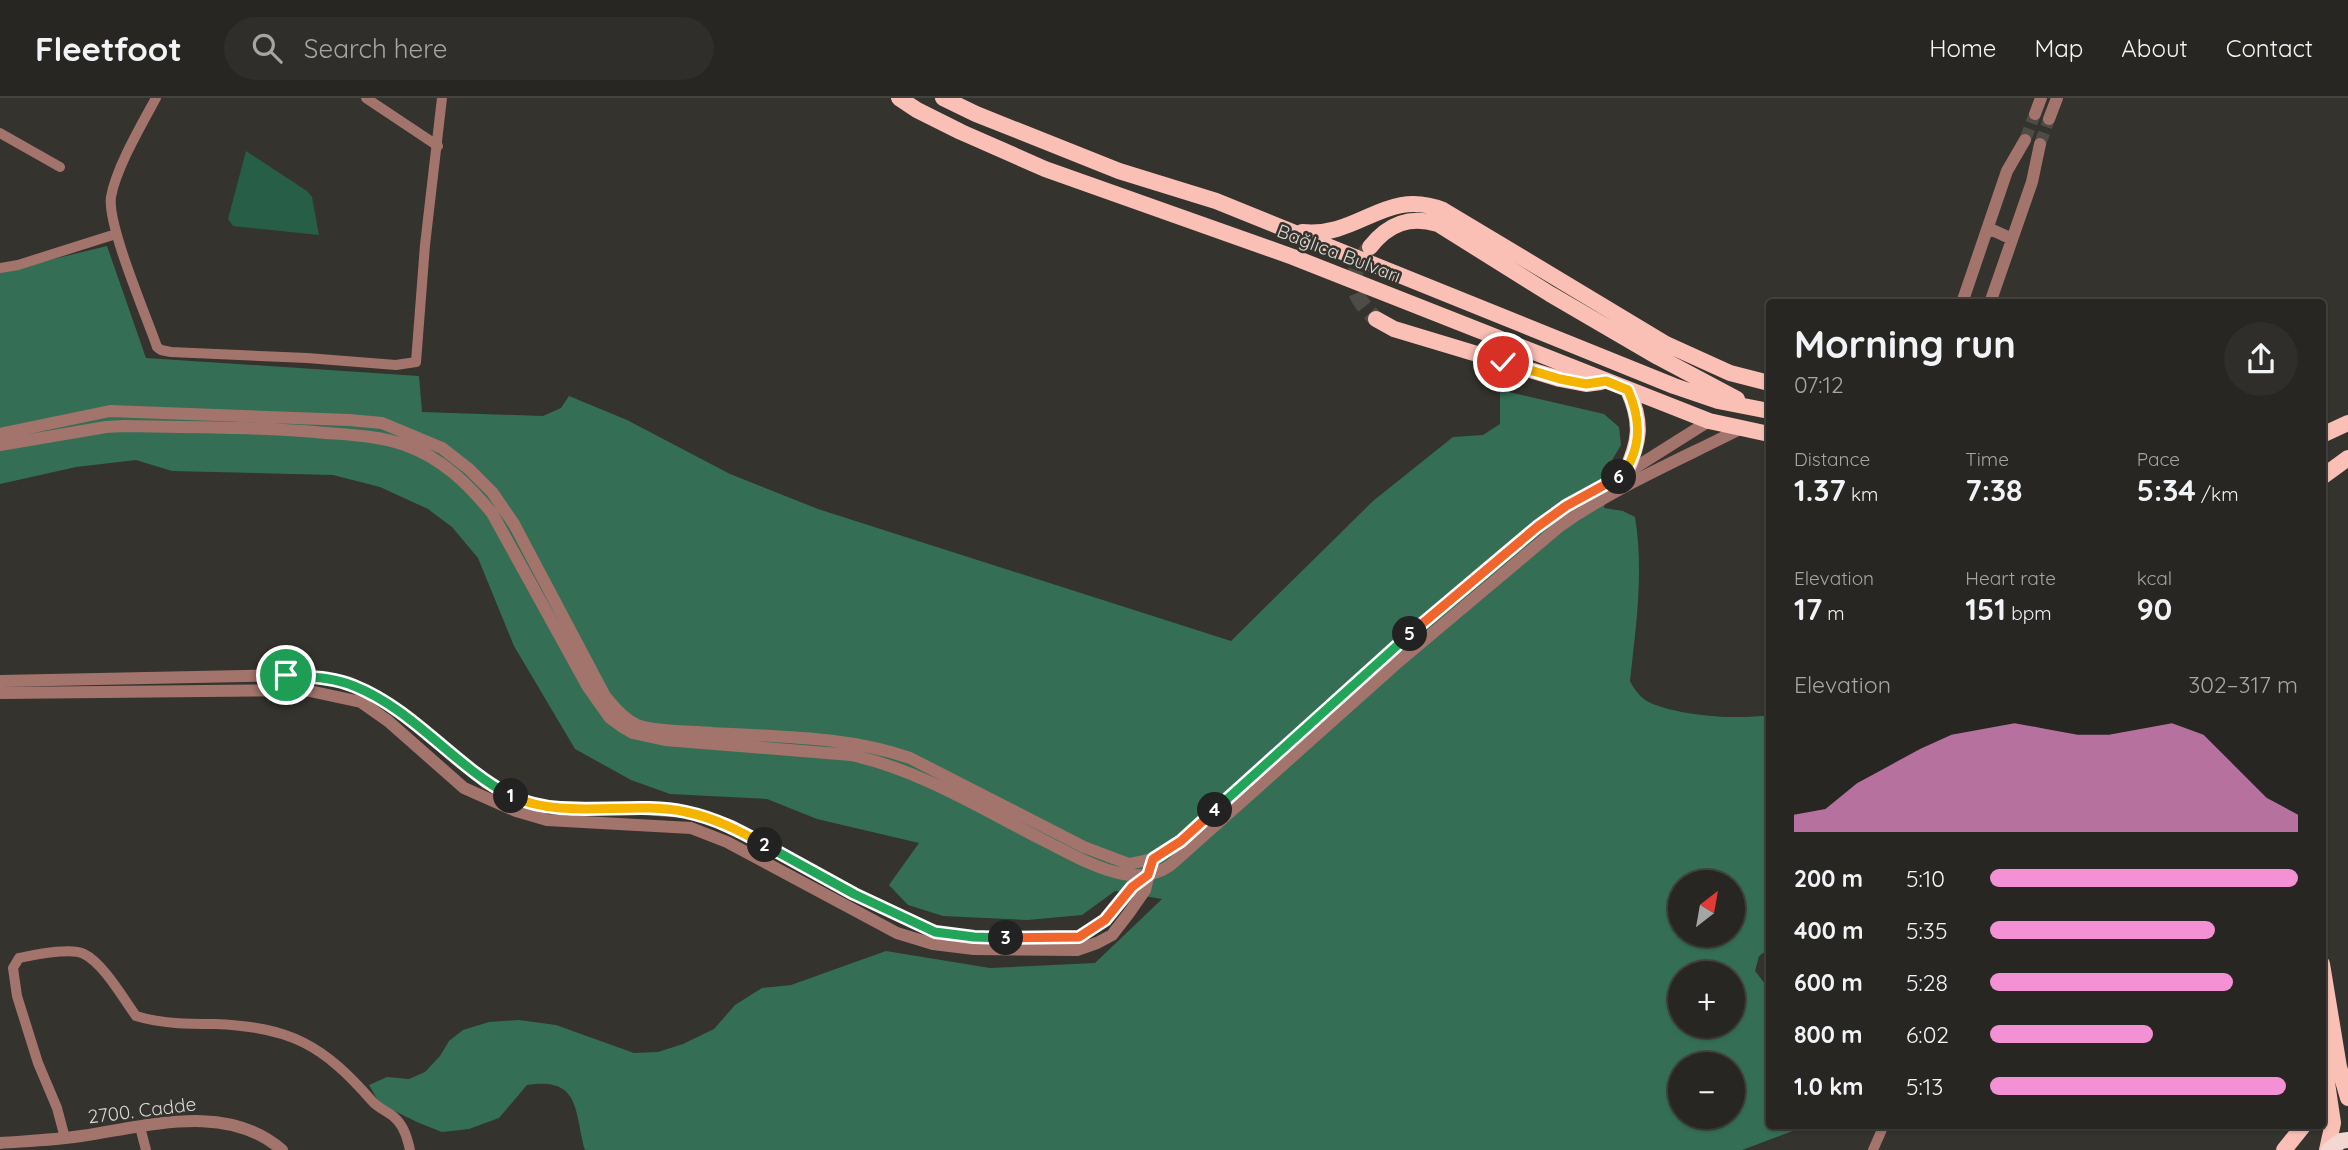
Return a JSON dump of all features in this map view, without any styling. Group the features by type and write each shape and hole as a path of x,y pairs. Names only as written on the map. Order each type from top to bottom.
{"highway":[{"path":"2328,1150 2348,1140"}],"main road":[{"name":"Bağlıca Bulvarı","path":"899,98 961,132 1045,169 1293,257 1709,421 1766,433"},
{"name":"Bağlıca Bulvarı","path":"943,98 976,114 1119,171 1216,201 1674,386 1718,401 1762,410"},
{"path":"1285,230 1329,232 1350,226 1391,206 1405,203 1433,205 1666,344 1730,373 1766,382"},
{"path":"1370,247 1389,229 1407,221 1422,220 1438,224 1658,357 1762,410"},
{"path":"1376,319 1394,329 1560,379 1586,384 1606,381"},
{"path":"1658,357 1699,360"},
{"path":"1625,474 1635,452 1639,430 1635,406 1628,390"},
{"path":"2326,433 2348,424"},
{"path":"2326,466 2348,458"},
{"path":"2326,474 2348,458"},
{"path":"2326,1018 2326,1068 2333,1123 2328,1150"},
{"path":"2328,1045 2339,1067 2348,1098"},
{"path":"2284,1150 2301,1129"}],"street":[{"path":"156,98 114,184 110,201 116,234 157,347 161,350 396,365 416,362 425,245 442,98"},
{"path":"366,98 438,146"},
{"path":"2035,114 2041,98"},
{"path":"2049,119 2057,98"},
{"path":"0,133 60,167"},
{"path":"1984,299 2025,140"},
{"path":"1972,299 2039,147"},
{"path":"0,268 116,234"},
{"path":"1964,299 2000,234"},
{"path":"1991,299 2000,234"},
{"path":"0,434 110,411 382,423 442,448 492,492 514,524 605,696 621,714 638,725 696,732 822,739 887,750 910,758 1084,847 1129,863 1153,859 1181,841 1378,662 1537,527 1566,506 1625,474 1709,421"},
{"path":"0,445 124,426 301,431 379,438 405,445 422,452 450,470 472,488 492,513 588,687 610,718 633,733 665,740 850,755 879,761 911,773 1084,860 1123,874 1148,875 1156,874 1173,863 1396,664 1560,526 1584,509 1740,429"},
{"path":"0,681 286,675 330,678 354,685 382,699 486,783 515,798 548,807 685,812 732,826 854,894 935,932 974,937 1079,937 1105,920 1132,887 1148,875"},
{"path":"0,693 305,690 336,695 361,702 388,721 464,788 516,811 547,820 691,828 727,842 897,933 933,944 974,949 1077,950 1087,947 1112,935 1145,890 1153,859"},
{"path":"65,1138 17,996 13,968 19,958 68,951 83,953 97,964 136,1016 171,1023 266,1029 293,1036 328,1056 375,1104 394,1117 405,1132 410,1150"},
{"path":"2328,1045 2348,1059"},
{"name":"2700. Cadde","path":"0,1143 218,1121 252,1130 282,1150"},
{"path":"140,1127 146,1150"},
{"path":"1873,1150 1882,1129"}],"green space":[{"path":"246,151 307,191 312,197 319,235 233,226 228,219"},
{"path":"107,246 146,358 419,376 422,412 543,416 561,408 569,396 627,420 730,474 818,509 1231,641 1373,501 1453,437 1483,435 1500,424 1500,390 1604,414 1619,427 1621,445 1608,467 1604,508 1623,511 1635,517 1638,538 1639,579 1630,681 1632,685 1639,695 1649,702 1665,708 1726,717 1766,715 1766,951 1759,956 1755,971 1766,985 1766,1129 1798,1129 1742,1150 585,1150 572,1100 557,1086 545,1084 527,1085 499,1118 469,1129 442,1132 380,1104 369,1085 387,1077 409,1079 425,1072 449,1041 463,1030 489,1022 519,1020 556,1025 634,1053 658,1052 714,1029 735,1005 762,988 791,985 886,951 990,968 1095,963 1162,899 1115,891 1082,915 1027,920 943,916 908,905 889,885 919,843 817,819 767,799 670,794 631,780 575,749 514,646 478,558 452,527 428,509 380,487 333,475 172,471 136,460 76,467 0,484 0,272"}],"tunnel":[{"path":"2025,140 2035,114"},
{"path":"2040,144 2049,119"},
{"path":"1368,249 1356,269 1354,286 1361,302 1376,319"}],"route":[{"path":"286,675 330,678 354,685 382,699 486,783 515,798 548,807 685,812 732,826 854,894 935,932 974,937 1079,937 1105,920 1132,887 1148,875 1153,859 1181,841 1451,599 1566,506 1625,474 1635,452 1639,430 1635,406 1628,390 1606,381 1586,384 1560,379 1503,362"}]}
